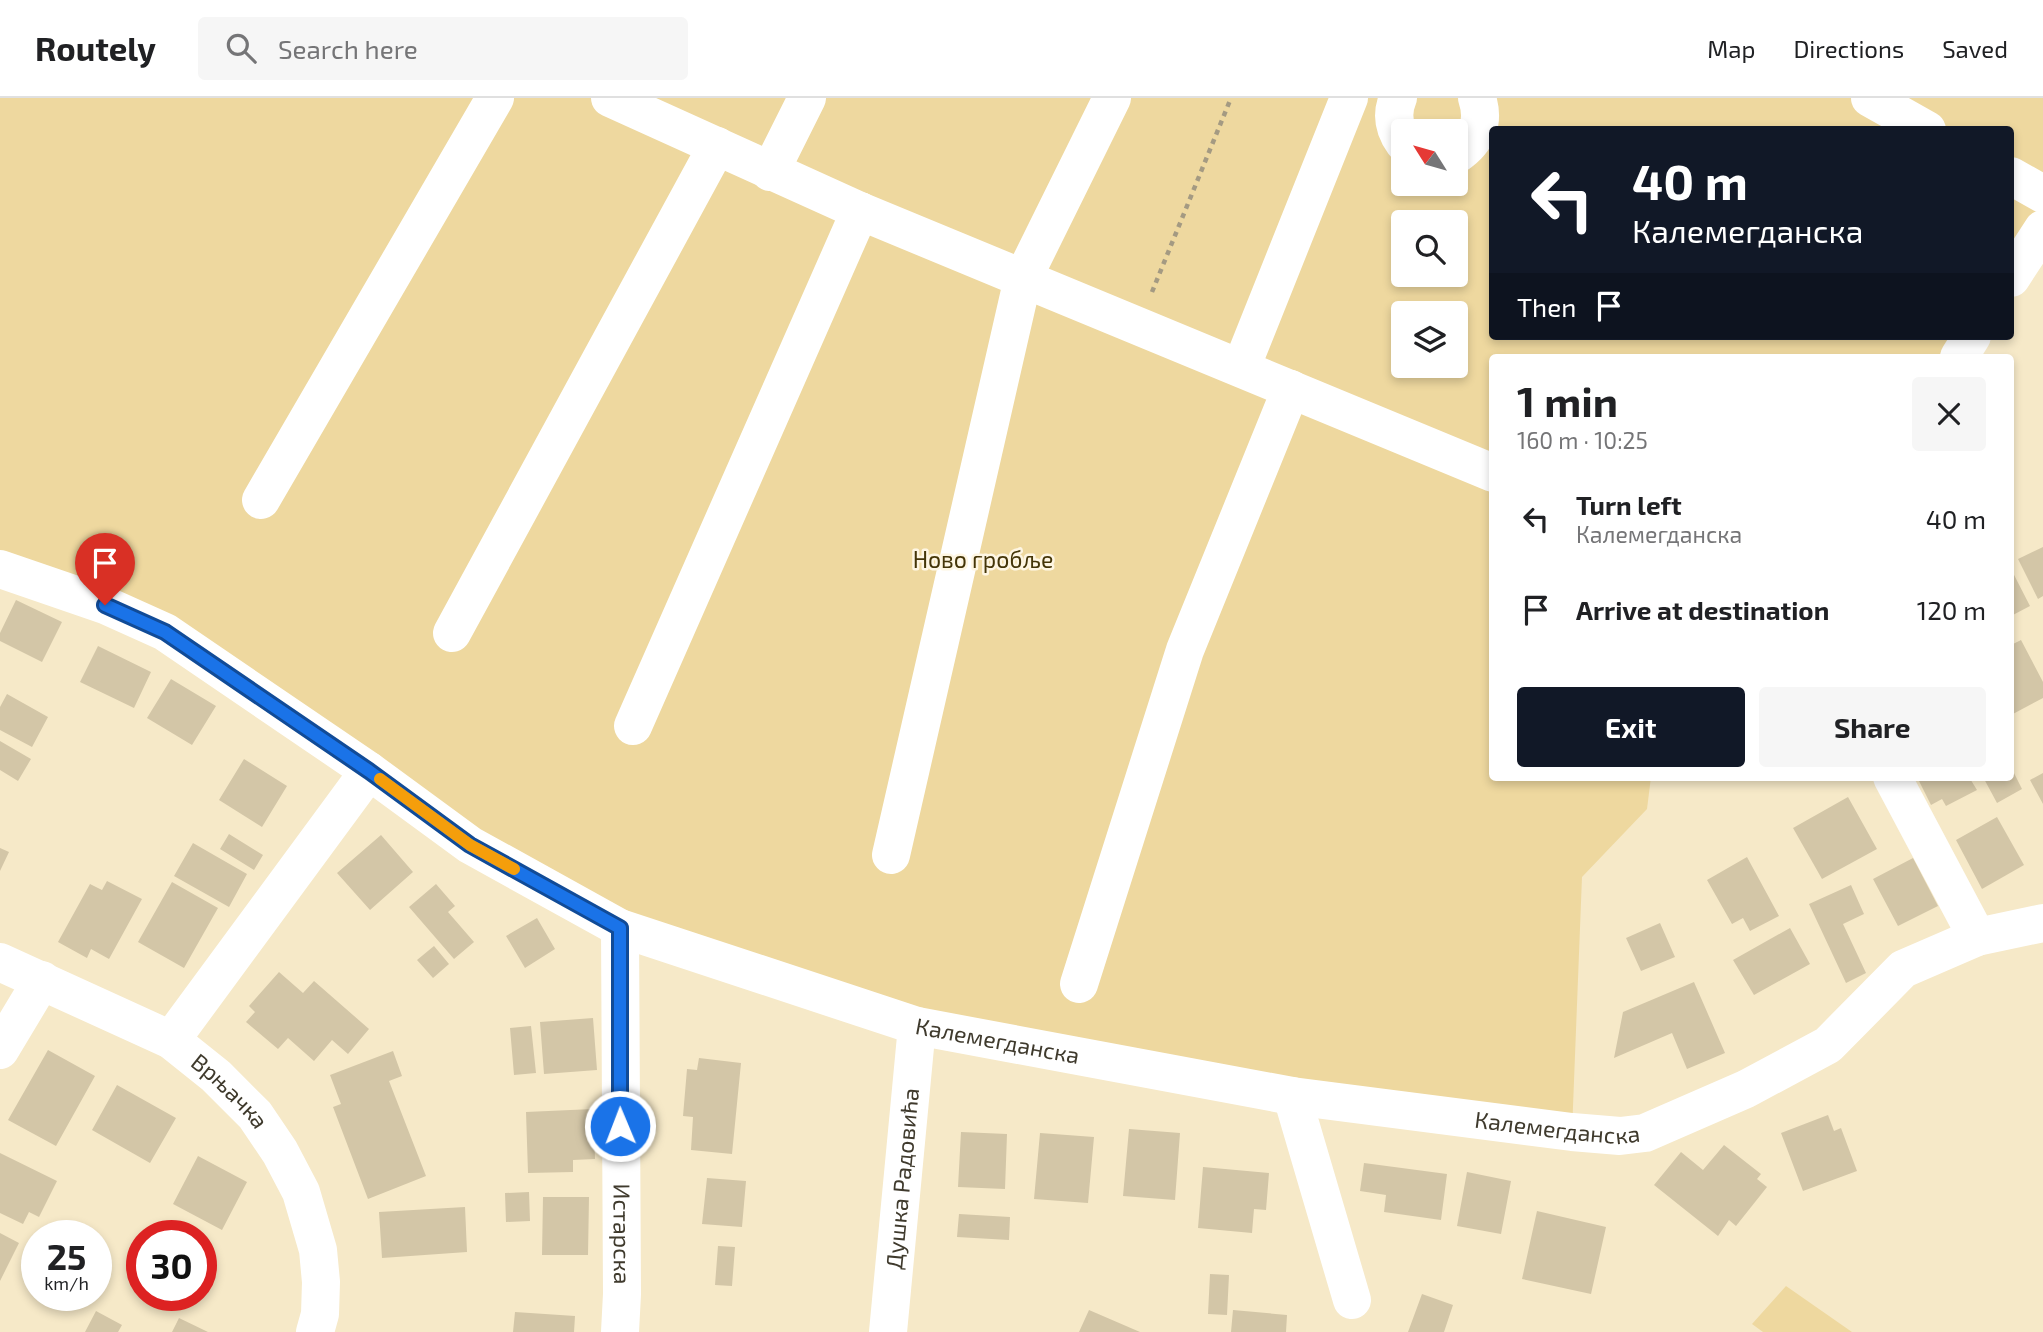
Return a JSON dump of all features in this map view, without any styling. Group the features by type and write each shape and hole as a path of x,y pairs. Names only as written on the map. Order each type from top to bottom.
{"street":[{"path":"261,500 495,98"},
{"path":"610,98 860,211 1489,471"},
{"path":"770,172 807,98"},
{"path":"891,855 1023,278 1112,98"},
{"path":"1241,368 1349,98"},
{"path":"1468,146 1480,123 1481,108 1477,98"},
{"path":"1870,98 1920,126"},
{"path":"1387,101 1393,119"},
{"path":"452,633 717,146"},
{"path":"2014,178 2043,194"},
{"path":"633,726 860,211"},
{"path":"2014,273 2043,229"},
{"path":"1079,984 1185,650 1291,389"},
{"name":"Калемегданска","path":"0,569 105,605 165,632 369,771 470,845 620,928 917,1026 1292,1096 1572,1132 1620,1136 1645,1133 1746,1089 1828,1045 1903,969 1977,937 2043,923"},
{"path":"171,1041 369,771"},
{"path":"1894,781 1977,937"},
{"name":"Истарска","path":"620,928 620,1332"},
{"name":"Врњачка","path":"0,962 171,1041 216,1076 255,1115 280,1152 301,1192 318,1250 321,1282 320,1314 316,1332"},
{"path":"0,1049 42,980"},
{"name":"Душка Радовића","path":"888,1332 917,1026"},
{"path":"1292,1096 1352,1300"}],"path":[{"path":"1138,326 1231,98"}],"green space":[{"name":"Ново гробље","path":"0,98 2043,98 2043,245 2014,293 2014,126 1489,126 1489,340 1986,340 1977,354 1489,354 1489,781 1650,781 1647,809 1582,877 1572,1132 917,1026 620,928 165,632 0,569"},
{"path":"1786,1286 1852,1332 1763,1332 1752,1324"}],"building":[{"path":"2043,547 2043,596 2038,599 2018,559"},
{"path":"2014,575 2030,606 2014,614"},
{"path":"16,600 62,622 42,662 0,641 0,633"},
{"path":"2021,640 2043,682 2043,698 2014,713 2014,644"},
{"path":"98,646 151,672 134,708 80,682"},
{"path":"171,679 216,706 192,745 147,718"},
{"path":"7,694 48,717 32,747 0,730 0,707"},
{"path":"0,741 31,759 18,781 0,770"},
{"path":"244,759 287,786 262,827 219,800"},
{"path":"2014,773 2022,789 1997,803 1985,781 2014,781"},
{"path":"2043,773 2043,804 2030,780"},
{"path":"1919,781 1971,781 1977,790 1946,806 1942,799 1931,805"},
{"path":"1848,797 1877,849 1822,879 1793,828"},
{"path":"1997,817 2024,865 1982,889 1956,840"},
{"path":"229,834 263,855 254,870 220,849"},
{"path":"381,835 413,872 370,910 337,873"},
{"path":"193,843 247,874 229,907 174,876"},
{"path":"0,848 9,852 0,871"},
{"path":"1747,857 1779,916 1750,931 1743,918 1732,924 1707,880"},
{"path":"1913,858 1938,906 1898,926 1873,879"},
{"path":"107,881 142,899 109,959 91,949 87,958 58,942 90,884 102,890"},
{"path":"172,882 218,908 184,968 138,942"},
{"path":"436,884 455,906 448,912 474,942 454,959 409,907"},
{"path":"1851,885 1864,914 1843,924 1866,973 1846,983 1809,904"},
{"path":"537,918 555,949 525,968 506,936"},
{"path":"1660,923 1675,957 1641,971 1626,938"},
{"path":"1790,928 1810,964 1754,995 1733,960"},
{"path":"434,946 449,964 433,978 417,960"},
{"path":"279,972 303,993 314,981 369,1029 348,1054 332,1040 314,1061 288,1038 278,1049 246,1022 255,1012 249,1006"},
{"path":"1694,982 1725,1053 1687,1069 1672,1033 1614,1058 1623,1012"},
{"path":"593,1018 597,1070 544,1074 540,1022"},
{"path":"531,1026 536,1073 514,1075 510,1028"},
{"path":"48,1050 95,1076 56,1146 8,1120"},
{"path":"393,1051 402,1076 389,1081 426,1176 368,1199 333,1107 341,1104 330,1075"},
{"path":"699,1058 741,1063 732,1154 691,1150 693,1117 683,1116 687,1069 697,1070"},
{"path":"117,1085 176,1118 150,1163 92,1130"},
{"path":"593,1109 595,1159 573,1160 573,1172 528,1173 526,1112"},
{"path":"1828,1115 1834,1131 1841,1128 1857,1171 1803,1191 1781,1133"},
{"path":"1129,1129 1180,1133 1175,1200 1123,1196"},
{"path":"961,1132 1007,1134 1005,1189 958,1187"},
{"path":"1040,1133 1094,1137 1088,1203 1034,1199"},
{"path":"1724,1145 1761,1174 1757,1179 1767,1187 1736,1226 1729,1220 1718,1236 1654,1185 1681,1152 1703,1170"},
{"path":"0,1153 57,1181 39,1217 29,1212 21,1223 0,1213"},
{"path":"198,1156 247,1182 222,1230 217,1227 217,1220 203,1220 173,1204"},
{"path":"1364,1163 1447,1174 1441,1220 1384,1212 1386,1195 1360,1191"},
{"path":"1203,1167 1269,1173 1266,1210 1254,1209 1252,1233 1198,1228"},
{"path":"1467,1172 1511,1181 1501,1234 1457,1226"},
{"path":"707,1178 746,1181 742,1227 702,1224"},
{"path":"529,1192 530,1221 506,1222 505,1193"},
{"path":"543,1197 589,1197 588,1255 542,1255"},
{"path":"465,1207 467,1252 382,1258 379,1212"},
{"path":"1537,1211 1606,1227 1591,1294 1522,1279"},
{"path":"959,1214 1010,1217 1009,1240 957,1237"},
{"path":"0,1233 19,1243 0,1281"},
{"path":"718,1246 735,1247 732,1286 715,1285"},
{"path":"1210,1274 1229,1275 1227,1315 1208,1314"},
{"path":"1422,1294 1453,1305 1444,1332 1408,1332"},
{"path":"1089,1310 1140,1332 1079,1332"},
{"path":"1233,1310 1287,1315 1286,1332 1231,1332"},
{"path":"96,1311 122,1325 118,1332 85,1332"},
{"path":"515,1312 575,1316 574,1332 513,1332"},
{"path":"179,1318 208,1332 172,1332"}],"slow traffic":[{"path":"380,779 470,845 514,869"}],"route":[{"path":"105,605 138,617 165,632 369,771 470,845 620,928 620,1126"}]}
